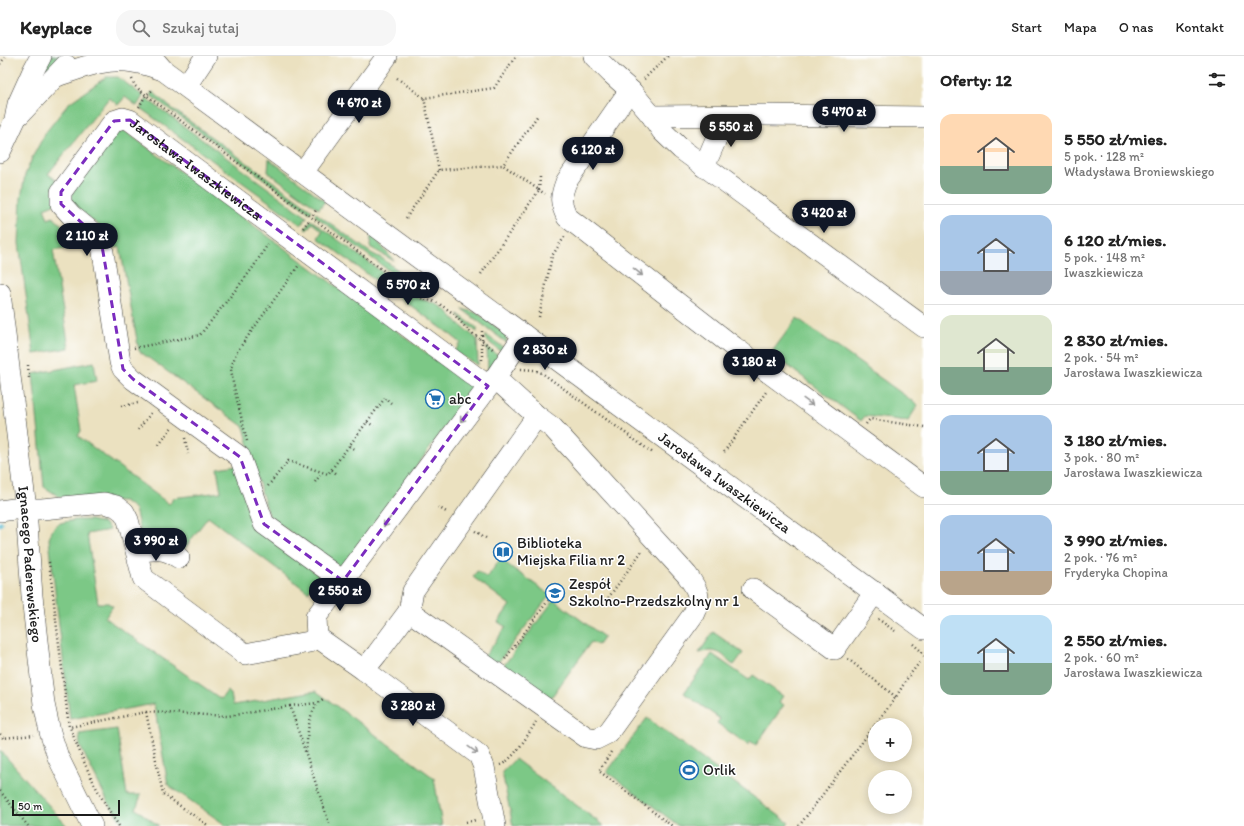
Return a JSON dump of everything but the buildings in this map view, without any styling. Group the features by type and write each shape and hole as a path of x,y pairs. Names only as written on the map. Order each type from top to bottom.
{"street":[{"path":"5,136 18,104 41,56"},
{"path":"5,136 74,56"},
{"path":"186,86 206,56"},
{"path":"303,172 387,56"},
{"path":"594,56 611,73 634,87 662,131 670,140 704,167 924,327"},
{"path":"57,76 93,64 117,60 157,63"},
{"name":"Jarosława Iwaszkiewicza","path":"157,63 186,86 875,592 916,635"},
{"path":"634,87 618,106 566,182 561,196 562,206 567,217 776,379 924,487"},
{"path":"652,116 924,117"},
{"path":"704,167 726,116"},
{"name":"Jarosława Iwaszkiewicza","path":"342,581 264,524 240,457 132,379 123,369 120,362 102,246 94,234 72,216 61,204 61,192 114,121 123,118 130,120 553,428 652,536 695,586 699,598 694,615 608,733 596,739"},
{"name":"Ignacego Paderewskiego","path":"0,294 2,338 26,509 32,596 44,704 50,732 58,757 92,826"},
{"path":"317,637 316,617 491,382 524,335"},
{"path":"364,670 409,611 413,591 537,416"},
{"path":"0,511 14,509 42,509 104,503 116,506 124,512 128,520 144,578 245,654 309,642 317,637"},
{"path":"137,552 154,549 163,550 170,552 179,558"},
{"path":"753,589 835,649 875,592"},
{"path":"409,611 586,737 596,739"},
{"path":"317,637 479,755 484,767 488,823"}],"path":[{"path":"0,64 6,56"},
{"path":"424,98 494,88 516,56"},
{"path":"634,87 668,56"},
{"path":"131,74 135,86 146,96 421,298 438,302 453,313 461,324 496,352"},
{"path":"397,78 424,98 439,170 406,218"},
{"path":"130,120 146,96 154,89"},
{"path":"503,165 538,115"},
{"path":"439,170 503,165 539,190"},
{"path":"481,274 539,190 540,178"},
{"path":"313,215 316,210"},
{"path":"539,317 552,256 574,222"},
{"path":"119,351 200,335 252,268 278,229"},
{"path":"248,442 233,383 231,368 236,353 302,261"},
{"path":"482,328 482,342"},
{"path":"517,367 542,373 654,454"},
{"path":"724,452 776,379"},
{"path":"266,488 288,462 328,474 385,398 391,403"},
{"path":"138,430 162,400"},
{"path":"855,437 870,419 924,427"},
{"path":"367,422 374,426"},
{"path":"350,446 356,450"},
{"path":"332,470 338,475"},
{"path":"315,482 322,473"},
{"path":"606,601 652,536"},
{"path":"496,672 550,598"},
{"path":"876,618 895,632"},
{"path":"916,635 920,651 924,656"},
{"path":"835,649 896,698"},
{"path":"880,718 920,662"},
{"path":"306,753 310,720 318,703 323,699"},
{"path":"119,826 101,797 79,751 70,727 146,712 228,716 318,703"},
{"path":"290,706 330,826"},
{"path":"512,756 546,708"},
{"path":"146,712 163,794 209,826"},
{"path":"0,734 3,738 22,737"},
{"path":"799,826 868,734"},
{"path":"596,739 612,750 598,771 672,826"},
{"path":"0,791 28,826"},
{"path":"466,822 488,823"}],"highlighted area":[{"path":"130,120 488,386 343,581 264,524 240,457 133,379 123,369 102,246 94,234 61,204 61,192 114,121"}],"green space":[{"path":"50,56 66,56 24,103"},
{"path":"106,77 118,77 143,96 137,106 125,97 118,105 109,98 48,174 59,182 54,204 44,208 48,219 53,217 79,241 77,246 53,250 69,348 34,354 19,243 21,198 25,175 46,132 69,103"},
{"path":"153,92 170,107 312,210 310,213 150,95"},
{"path":"147,99 307,217 301,225 140,108"},
{"path":"121,129 473,387 471,392 345,564 340,567 270,518 244,427 139,351 120,247 112,248 110,237 107,232 74,206 70,201 71,195 91,160"},
{"path":"269,159 325,201 319,209 268,172"},
{"path":"316,213 414,282 411,287 314,215"},
{"path":"311,220 416,297 438,305 447,311 460,325 477,339 478,365 454,352 461,343 451,335 318,238 322,231 312,223 307,230 305,229"},
{"path":"371,235 374,237 394,261 370,247"},
{"path":"462,309 477,313 503,332 506,336 507,343"},
{"path":"458,314 477,328 477,332 464,322"},
{"path":"797,318 918,405 908,421 865,416 861,421 771,353"},
{"path":"486,335 506,349 503,353 486,340"},
{"path":"487,347 500,357 488,370"},
{"path":"94,362 97,381 74,385 81,431 78,436 169,504 172,501 172,498 221,492 217,468 237,465 251,523 320,576 308,592 208,517 181,553 145,541 141,535 135,509 124,501 63,499 44,487 33,374"},
{"path":"76,520 90,520 104,523 110,530 87,534 98,603 108,603 113,606 105,618 221,699 227,691 231,694 233,705 316,691 434,778 442,826 227,826 168,785 154,704 70,719 49,539 55,526"},
{"path":"500,559 550,595 496,665 484,657 506,627 498,622 510,605 473,577 477,571 487,578"},
{"path":"554,600 604,637 598,645 591,642 548,702 501,669"},
{"path":"713,632 743,653 734,665 718,653 706,651 699,653"},
{"path":"712,654 749,680 753,675 783,696 779,702 784,705 756,745 750,741 748,745 717,723 720,719 684,693"},
{"name":"Orlik","path":"647,718 789,823 786,826 679,826 607,772"},
{"path":"117,729 127,795 141,795 136,809 159,826 124,826 107,800 80,746 79,734"},
{"path":"0,750 67,826 0,826"},
{"path":"515,759 604,826 513,826 502,772"}],"place":[{"name":"abc","path":"435,399"},
{"name":"Biblioteka Miejska Filia nr 2","path":"503,552"},
{"name":"Zespół Szkolno-Przedszkolny nr 1","path":"555,593"},
{"name":"Orlik","path":"689,770"}]}
